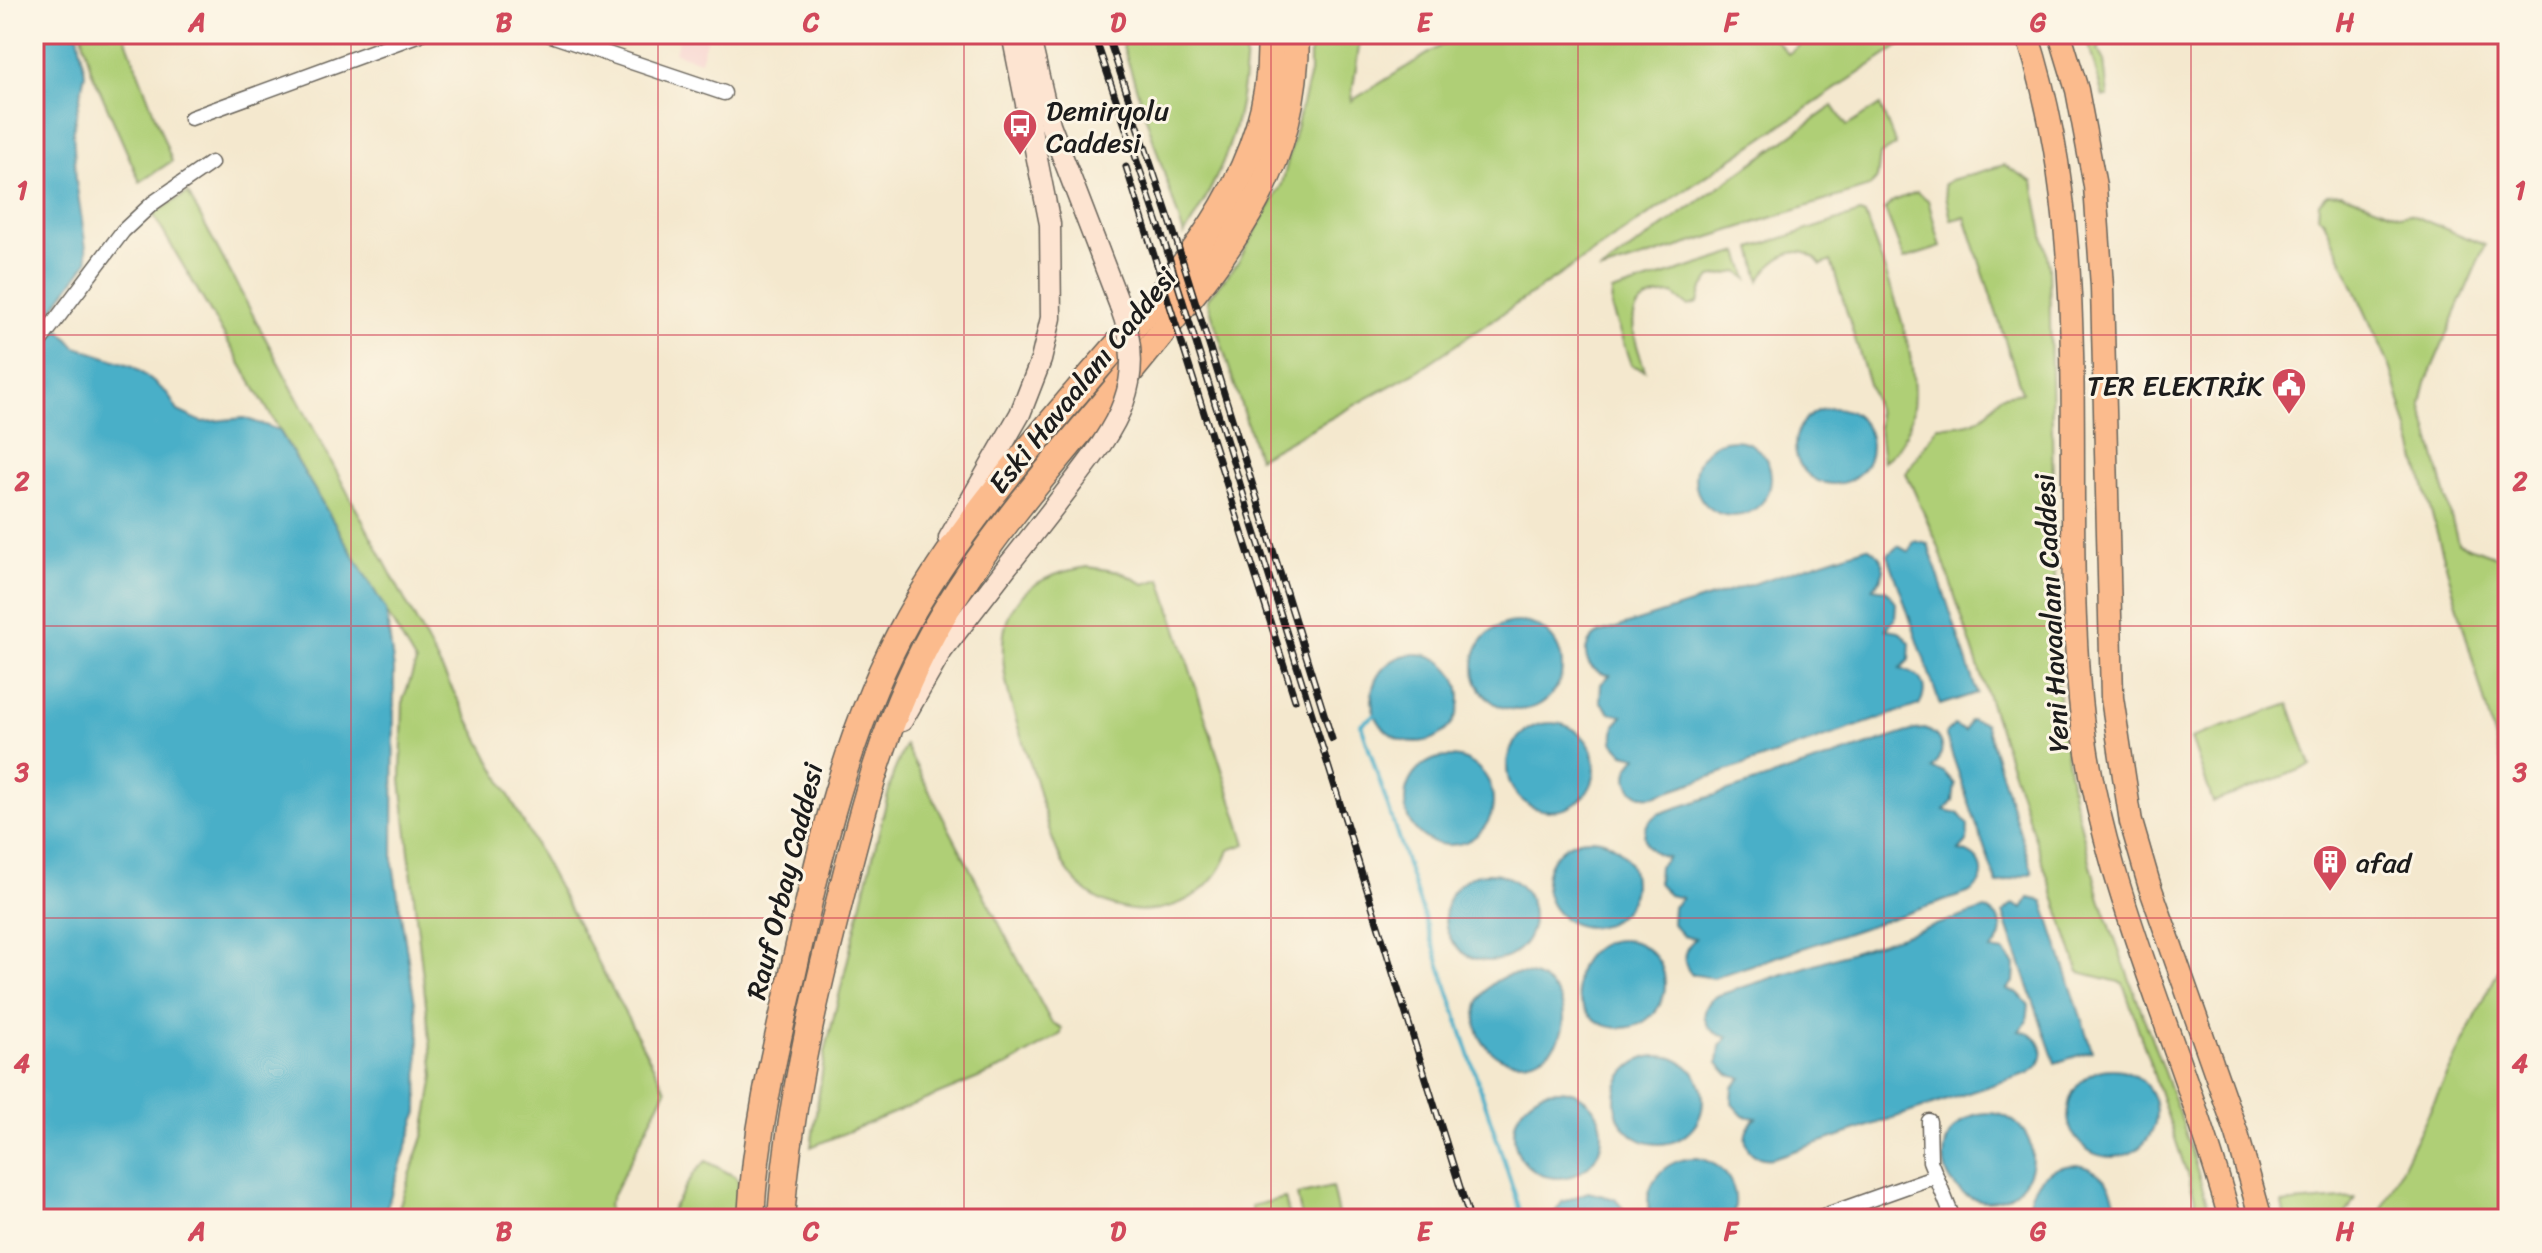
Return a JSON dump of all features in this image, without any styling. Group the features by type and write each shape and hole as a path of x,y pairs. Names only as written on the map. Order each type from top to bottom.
{"highway":[{"name":"Eski Havaalanı Caddesi","path":"934,575 990,498 1184,263 1232,195 1259,125 1270,34"},
{"name":"Eski Havaalanı Caddesi","path":"879,754 921,653 968,575 1216,267 1251,214 1272,167 1286,120 1294,81 1296,34"},
{"name":"Rauf Orbay Caddesi","path":"751,1219 759,1124 803,925 844,769 880,674 934,575"},
{"name":"Rauf Orbay Caddesi","path":"781,1219 799,1070 859,818 879,754"}],"main road":[{"path":"934,575 960,516 1020,414 1041,360 1051,318 1050,224 1012,34"},
{"path":"879,754 942,651 1104,444 1124,407 1132,364 1127,326 1050,124 1029,34"},
{"name":"Yeni Havaalanı Caddesi","path":"2027,34 2054,143 2066,221 2071,291 2072,515 2081,709 2092,786 2115,882 2188,1082 2230,1219"},
{"name":"Yeni Havaalanı Caddesi","path":"2060,34 2077,90 2095,186 2102,287 2113,707 2138,847 2237,1134 2261,1219"},
{"path":"2081,709 2113,707"}],"street":[{"path":"191,118 420,34"},
{"path":"548,34 724,93"},
{"path":"34,349 123,231 153,203 211,163"},
{"path":"1929,1121 1930,1161 1952,1216"},
{"path":"1815,1219 1936,1176"}],"shaded area":[{"path":"680,34 708,34 700,61 675,53"}],"green space":[{"path":"82,34 124,34 172,161 140,182 91,70"},
{"path":"1119,34 1246,34 1242,90 1231,139 1212,187 1184,235"},
{"path":"1310,34 1361,34 1351,101 1460,34 1770,34 1788,54 1815,34 1917,34 1414,373 1258,458 1207,299 1237,264 1282,184 1310,73"},
{"path":"2086,34 2107,34 2098,50 2104,61 2108,97 2103,97"},
{"path":"1880,105 1896,145 1880,155 1877,178 1869,187 1599,272 1833,106 1847,126"},
{"path":"2004,165 2033,182 2049,266 2056,648 2060,714 2073,796 2100,899 2182,1121 2212,1219 2202,1219 2123,983 2079,972 1938,545 1906,473 1938,426 1974,421 1988,412 2000,396 2022,392 1965,217 1951,220 1944,185 1951,180"},
{"path":"1917,192 1928,200 1941,247 1904,259 1885,210 1893,201"},
{"path":"188,193 666,1090 608,1205 611,1219 395,1219 424,1134 434,1076 401,780 403,700 416,663 153,214"},
{"path":"2342,193 2400,216 2409,214 2485,245 2426,382 2421,403 2458,543 2508,561 2508,786 2391,369 2324,221 2318,216 2319,202 2328,194"},
{"path":"1860,213 1865,215 1898,308 1913,379 1913,412 1903,440 1883,462 1877,410 1831,261 1821,265 1805,253 1788,254 1772,264 1760,280 1752,248"},
{"path":"1739,252 1748,279 1738,272 1711,277 1701,291 1698,303 1688,306 1673,294 1643,301 1636,309 1634,331 1645,370 1631,365 1611,307 1612,292"},
{"path":"1088,567 1121,572 1144,584 1161,579 1246,844 1229,850 1218,873 1201,890 1181,902 1159,909 1135,910 1112,905 1090,894 1072,877 1049,828 1006,679 1003,648 1007,620 1021,596 1048,578"},
{"path":"2289,704 2311,766 2213,802 2191,738"},
{"path":"905,745 1051,1022 1062,1028 1061,1034 1005,1067 811,1147 825,1053 893,774"},
{"path":"2508,945 2508,1219 2377,1219 2501,965"},
{"path":"706,1161 736,1177 740,1187 737,1219 666,1219 694,1173"},
{"path":"1332,1187 1339,1219 1302,1219 1297,1195"},
{"path":"1285,1198 1290,1219 1254,1219 1251,1206"},
{"path":"2355,1198 2343,1219 2285,1219 2282,1204"}],"water":[{"path":"34,34 78,34 85,73 73,130 76,181 88,261 34,335"},
{"path":"59,329 76,347 133,366 167,393 178,411 202,422 244,418 279,430 386,610 394,670 393,864 419,1029 418,1112 383,1219 34,1219 34,360"},
{"path":"1833,408 1847,411 1860,419 1868,432 1871,446 1868,460 1860,473 1847,481 1833,484 1819,481 1806,473 1798,460 1795,446 1798,432 1806,419 1819,411"},
{"path":"1733,440 1747,443 1760,451 1768,464 1771,478 1768,492 1760,505 1747,513 1733,516 1719,513 1706,505 1698,492 1695,478 1698,464 1706,451 1719,443"},
{"path":"1914,541 1928,544 1977,693 1940,705 1888,555 1898,546 1909,552"},
{"path":"1867,547 1878,555 1883,566 1881,577 1873,588 1886,590 1896,603 1895,619 1886,629 1899,631 1910,643 1909,660 1900,669 1913,673 1922,681 1924,692 1919,705 1654,796 1632,790 1627,778 1628,771 1637,757 1624,754 1613,742 1615,725 1623,716 1610,713 1600,701 1601,684 1610,675 1595,669 1587,658 1586,651 1593,638 1600,633"},
{"path":"1518,622 1535,625 1549,635 1559,649 1562,666 1559,683 1549,697 1535,707 1518,710 1501,707 1487,697 1477,683 1474,666 1477,649 1487,635 1501,625"},
{"path":"1416,654 1433,657 1447,667 1457,681 1460,698 1457,715 1447,729 1433,739 1416,742 1399,739 1385,729 1375,715 1372,698 1375,681 1385,667 1399,657"},
{"path":"1970,720 1985,723 2033,873 1997,884 1945,734 1954,725 1965,731"},
{"path":"1551,723 1568,726 1582,736 1592,750 1595,767 1592,784 1582,798 1568,808 1551,811 1534,808 1520,798 1510,784 1507,767 1510,750 1520,736 1534,726"},
{"path":"1925,729 1940,741 1940,758 1932,769 1944,772 1955,784 1953,801 1945,810 1958,813 1968,825 1967,842 1959,851 1974,857 1982,868 1980,881 1975,888 1968,893 1713,978 1691,974 1685,955 1695,939 1683,936 1672,924 1673,907 1682,898 1669,895 1658,883 1659,866 1668,857 1653,851 1645,840 1646,826 1651,820 1658,814"},
{"path":"1449,757 1466,760 1480,770 1490,784 1493,801 1490,818 1480,832 1466,842 1449,845 1432,842 1418,832 1408,818 1405,801 1408,784 1418,770 1432,760"},
{"path":"1590,839 1607,842 1621,852 1631,866 1634,883 1631,900 1621,914 1607,924 1590,927 1573,924 1559,914 1549,900 1546,883 1549,866 1559,852 1573,842"},
{"path":"1489,873 1506,876 1520,886 1530,900 1533,917 1530,934 1520,948 1506,958 1489,961 1472,958 1458,948 1448,934 1445,917 1448,900 1458,886 1472,876"},
{"path":"2029,898 2043,901 2092,1051 2055,1063 2003,913 2013,904 2023,909"},
{"path":"1985,909 1997,917 2002,928 2000,939 1991,950 2004,952 2015,965 2014,981 2006,990 2018,993 2029,1005 2027,1022 2019,1031 2028,1033 2039,1042 2042,1055 2036,1068 1773,1158 1750,1152 1746,1132 1756,1118 1743,1116 1732,1104 1733,1087 1742,1078 1729,1075 1718,1063 1720,1046 1728,1037 1719,1035 1708,1026 1705,1013 1711,1000"},
{"path":"1621,940 1638,943 1652,953 1662,967 1665,984 1662,1001 1652,1015 1638,1025 1621,1028 1604,1025 1590,1015 1580,1001 1577,984 1580,967 1590,953 1604,943"},
{"path":"1520,974 1537,977 1551,987 1561,1001 1564,1018 1561,1035 1551,1049 1537,1059 1520,1062 1503,1059 1489,1049 1479,1035 1476,1018 1479,1001 1489,987 1503,977"},
{"path":"1659,1056 1676,1059 1690,1069 1700,1083 1703,1100 1700,1117 1690,1131 1676,1141 1659,1144 1642,1141 1628,1131 1618,1117 1615,1100 1618,1083 1628,1069 1642,1059"},
{"path":"2112,1069 2129,1072 2143,1082 2153,1096 2156,1113 2153,1130 2143,1144 2129,1154 2112,1157 2095,1154 2081,1144 2071,1130 2068,1113 2071,1096 2081,1082 2095,1072"},
{"path":"1558,1090 1575,1093 1589,1103 1599,1117 1602,1134 1599,1151 1589,1165 1575,1175 1558,1178 1541,1175 1527,1165 1517,1151 1514,1134 1517,1117 1527,1103 1541,1093"},
{"path":"1988,1113 2005,1116 2019,1126 2029,1140 2032,1157 2029,1174 2019,1188 2005,1198 1988,1201 1971,1198 1957,1188 1947,1174 1944,1157 1947,1140 1957,1126 1971,1116"},
{"path":"1697,1158 1717,1166 1730,1180 1735,1198 1732,1219 1651,1219 1649,1196 1657,1176 1674,1163"},
{"path":"2077,1165 2095,1172 2108,1184 2115,1200 2115,1219 2029,1219 2030,1197 2040,1180 2056,1169"},
{"path":"1588,1192 1615,1199 1632,1219 1550,1219 1562,1202"}],"waterway":[{"path":"1375,715 1361,724 1523,1219"}],"railway":[{"path":"1094,34 1165,244 1470,1219"},
{"path":"1107,34 1174,233 1332,739"},
{"path":"1126,167 1295,700"}],"place":[{"name":"Demiryolu Caddesi","path":"1020,157"},
{"name":"TER ELEKTRİK","path":"2289,416"},
{"name":"afad","path":"2330,893"}]}
